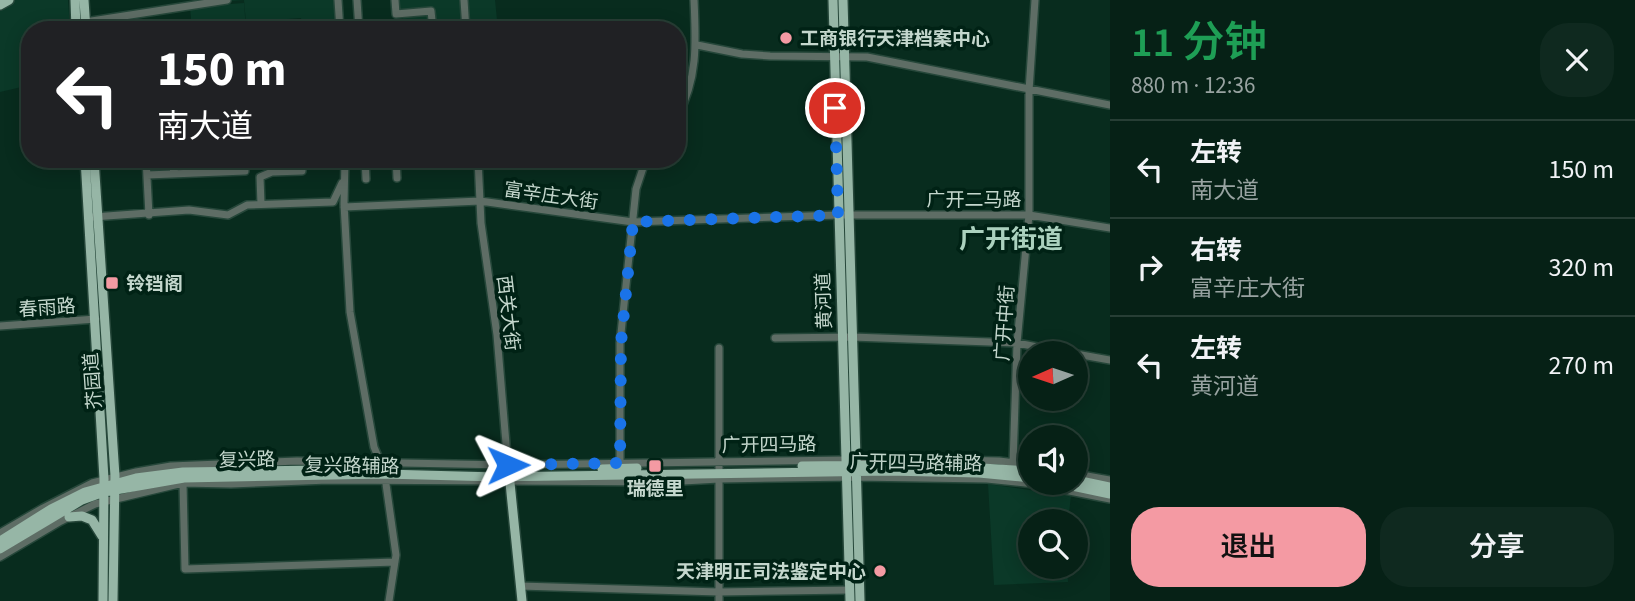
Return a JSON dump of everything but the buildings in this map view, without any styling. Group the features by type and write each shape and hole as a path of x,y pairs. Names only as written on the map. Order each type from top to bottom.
{"main road":[{"path":"0,5 9,0"},
{"path":"75,0 76,21"},
{"path":"84,0 85,21"},
{"name":"黄河道","path":"833,0 839,57 847,337 850,601"},
{"name":"黄河道","path":"839,57 843,0"},
{"name":"芥园道","path":"86,168 94,217 115,487 113,601"},
{"name":"芥园道","path":"94,168 96,319 104,489 103,601"},
{"path":"171,466 190,472"},
{"name":"黄河道","path":"850,468 860,601"},
{"name":"广开四马路","path":"509,474 850,468 1018,472"},
{"name":"复兴路","path":"0,541 51,509 85,492 190,472 509,474"},
{"name":"复兴路","path":"115,487 184,478 383,472"},
{"name":"广开四马路","path":"1012,472 1018,474"},
{"path":"509,474 522,601"},
{"path":"1088,482 1110,487"},
{"name":"复兴路","path":"0,552 53,516 104,489"},
{"path":"1088,489 1110,494"},
{"path":"69,517 82,516 92,520 99,528 104,546"},
{"path":"0,552 18,546"}],"street":[{"path":"172,0 172,10"},
{"path":"112,21 227,0"},
{"path":"338,0 339,21"},
{"path":"357,0 358,21"},
{"path":"395,0 396,14 431,11 432,21"},
{"path":"464,0 465,21"},
{"path":"686,98 693,76 696,45 694,0"},
{"name":"广开中街","path":"1012,472 1017,344 1029,215 1029,91 1035,0"},
{"path":"696,45 754,55 867,57 1110,105"},
{"path":"147,168 149,215"},
{"path":"174,168 174,174"},
{"path":"147,175 245,171 245,168"},
{"path":"272,168 272,172"},
{"path":"261,204 260,177 272,172 302,171 302,168"},
{"path":"345,168 350,312 374,447 383,472 392,518 395,562 389,601"},
{"path":"365,168 366,179"},
{"path":"396,168 397,178"},
{"name":"西关大街","path":"478,168 481,223 498,345 509,474"},
{"path":"643,168 636,189 621,343 620,472 666,482 719,470"},
{"path":"94,217 189,210 229,215 247,205 333,202 344,180"},
{"name":"富辛庄大街","path":"344,208 480,201 633,222 843,215"},
{"name":"广开二马路","path":"843,215 1029,215 1110,228"},
{"name":"春雨路","path":"0,326 96,319"},
{"path":"775,338 847,337 1017,344"},
{"path":"719,348 719,597"},
{"path":"1088,356 1110,360"},
{"name":"复兴路辅路","path":"115,487 171,466 297,461 383,472 509,474"},
{"name":"广开四马路","path":"1012,472 1018,470"},
{"name":"复兴路辅路","path":"115,487 383,472 509,474"},
{"path":"1012,472 1110,499"},
{"path":"1088,476 1110,480"},
{"path":"183,483 185,569 395,562"},
{"path":"18,546 69,517 104,489"},
{"path":"0,533 60,498 104,489"},
{"path":"520,586 719,597 850,590"}],"shaded area":[{"path":"0,0 68,0 69,21 21,21 21,87 0,92"},
{"path":"244,0 336,0 337,21 301,21 301,18 246,21"},
{"path":"394,0 495,0 497,21 403,21 403,16 395,16"},
{"path":"244,3 245,21 191,21 190,7"},
{"path":"988,484 1018,488 1018,495 1071,496 1069,509 1018,509 1018,579 1068,579 1068,582 994,585"}],"place":[{"name":"工商银行天津档案中心","path":"786,38"},
{"name":"铃铛阁","path":"112,283"},
{"name":"瑞德里","path":"655,466"},
{"name":"天津明正司法鉴定中心","path":"880,571"}],"district":[{"name":"广开街道","path":"1011,239"}],"route":[{"path":"508,465 620,463 621,343 633,222 838,215 835,108"}]}
